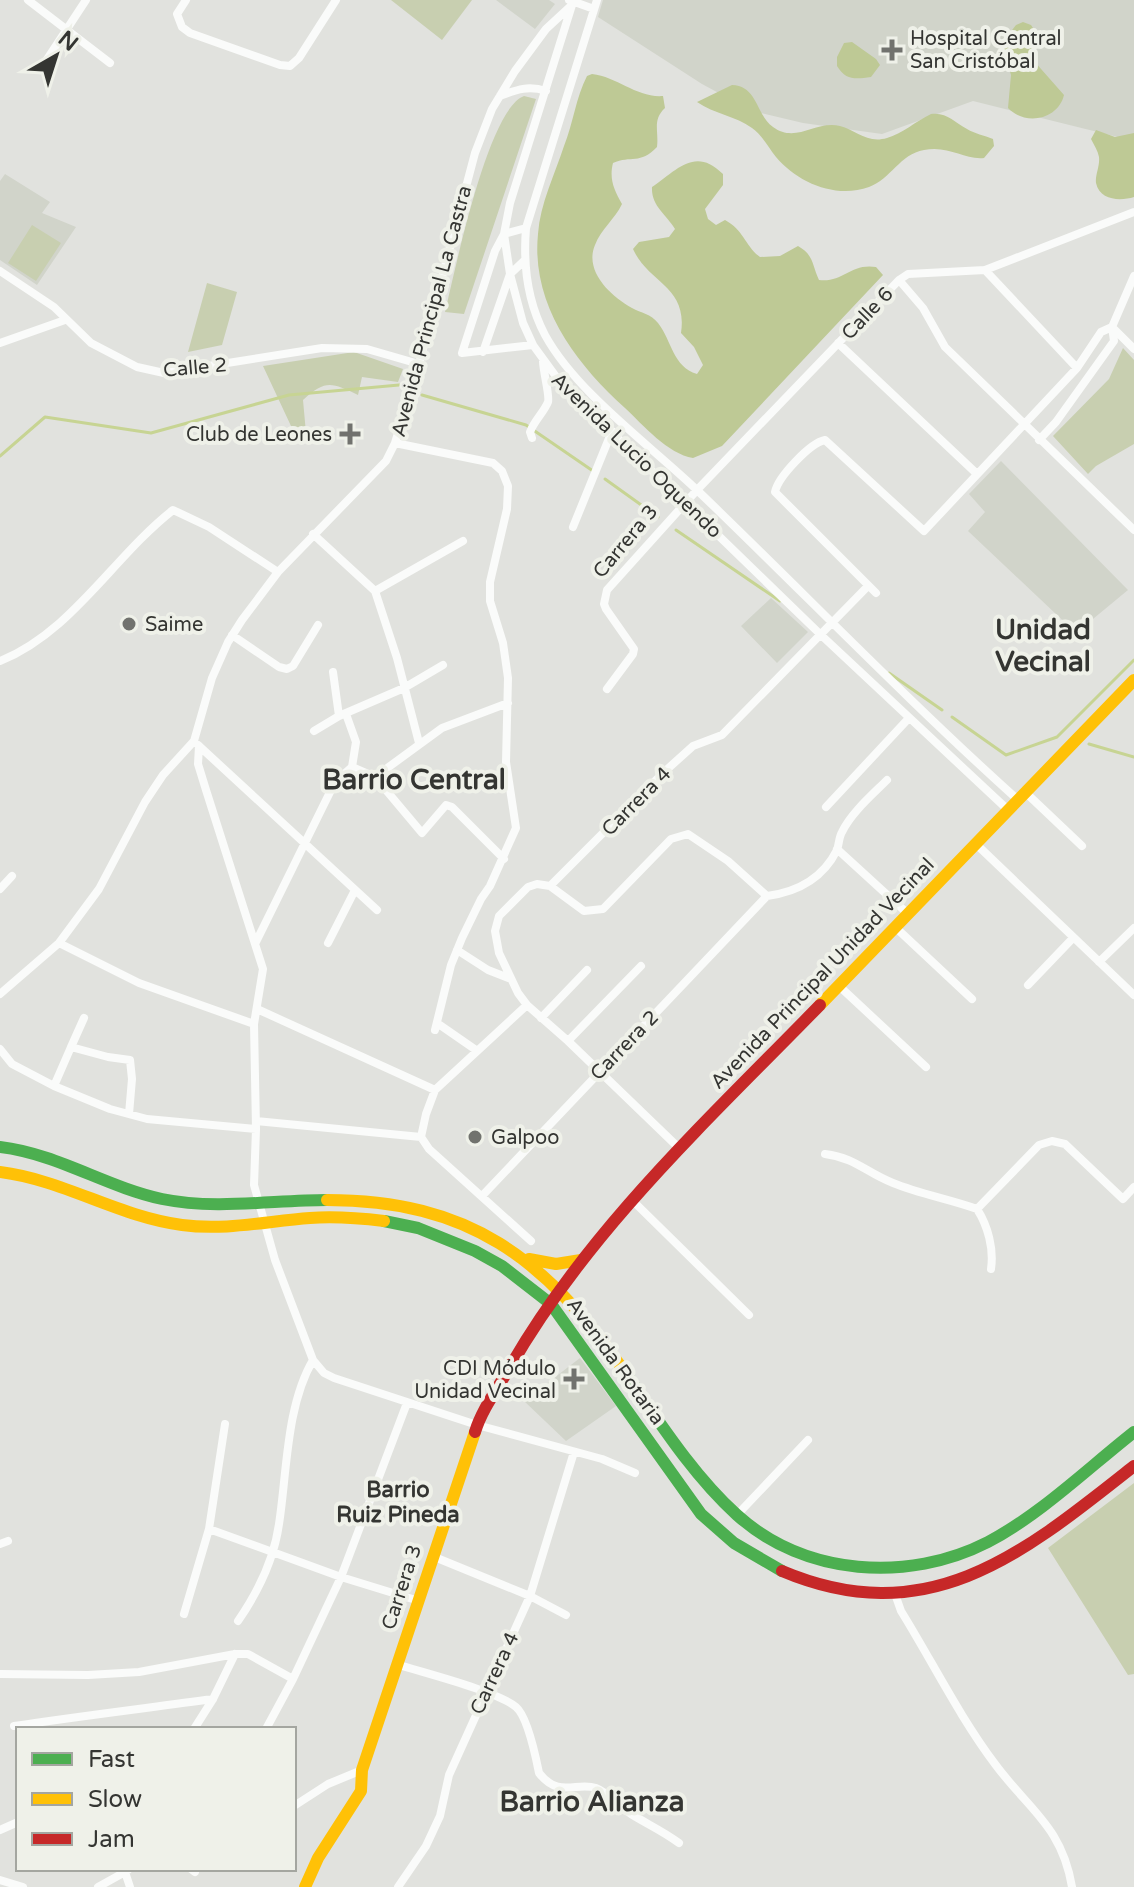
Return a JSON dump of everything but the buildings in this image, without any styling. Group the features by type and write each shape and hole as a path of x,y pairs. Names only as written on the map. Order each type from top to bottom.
{"main road":[{"name":"Avenida Principal Unidad Vecinal","path":"551,1304 581,1260 680,1149 1134,680"},
{"name":"Avenida Rotaria","path":"0,1147 67,1161 136,1190 189,1203 375,1200 456,1220 520,1255 562,1291 694,1468 737,1515 785,1546 818,1560 865,1568 915,1567 969,1552 991,1540 1134,1432"},
{"name":"Avenida Rotaria","path":"0,1172 36,1177 128,1211 183,1225 327,1217 379,1221 423,1230 487,1255 526,1281 551,1304 701,1514 722,1535 753,1557 793,1577 847,1590 895,1594 943,1587 1029,1546 1134,1466"},
{"path":"520,1255 547,1263 566,1264 581,1260"},
{"name":"Carrera 3","path":"305,1887 318,1858 361,1791 362,1770 477,1425 501,1381 551,1304"}],"street":[{"path":"28,0 110,63"},
{"path":"40,70 86,0"},
{"path":"186,0 177,14 182,27 190,33 290,66 299,58 336,0"},
{"path":"572,1 596,5"},
{"name":"Avenida Lucio Oquendo","path":"572,1 510,203 504,234 510,274 523,323 533,345 560,382 821,635 1007,809"},
{"name":"Avenida Principal La Castra","path":"0,994 59,943 99,889 145,802 163,775 197,744 212,678 232,635 278,572 381,467 395,443 471,166 499,97 546,29 572,1"},
{"name":"Avenida Lucio Oquendo","path":"596,5 526,228 525,260 533,307 545,335 558,356 607,408 697,490 832,624 1082,846"},
{"path":"499,97 522,88 546,91"},
{"name":"Calle 6","path":"697,490 908,274 985,270 1134,212"},
{"path":"526,228 504,234 495,251 462,353 533,345"},
{"path":"483,352 510,274 525,260"},
{"path":"985,270 1077,368"},
{"name":"Calle 2","path":"0,271 42,298 91,343 137,367 164,373 322,348 367,349 419,364"},
{"path":"1039,440 1064,411 1114,341 1112,327 1134,276"},
{"path":"899,280 923,308 945,347 1130,526 1134,515"},
{"path":"0,343 65,320"},
{"path":"876,593 783,501 775,492 777,485 816,442 825,440 924,531 1077,368 1101,332 1112,327"},
{"path":"1112,327 1134,349"},
{"path":"838,343 976,473"},
{"path":"532,438 530,432 534,421 550,396 544,380 543,361"},
{"path":"573,527 612,431"},
{"path":"395,443 493,463 502,471 508,486 507,509 490,582 490,601 506,661 506,762 516,828 504,859 477,906 457,950 436,1027 476,1050"},
{"path":"686,502 697,490"},
{"name":"Carrera 3","path":"607,689 634,649 604,604 607,590 686,502"},
{"path":"0,661 33,644 70,613 173,510 209,527 278,572"},
{"path":"313,534 375,591 419,743"},
{"path":"375,591 463,541"},
{"path":"821,635 868,586"},
{"path":"232,635 279,667 287,669 293,666 318,625"},
{"name":"Carrera 4","path":"680,1149 527,1005 499,953 495,931 499,916 528,887 537,884 550,886 663,773 693,746 722,735 821,635"},
{"path":"314,731 404,688 443,665"},
{"path":"256,942 335,782 352,767 356,742 342,715 333,672"},
{"path":"375,777 419,743 457,720 508,703"},
{"path":"826,807 909,718"},
{"path":"197,744 377,910"},
{"path":"197,744 198,764 263,969 254,1024 254,1185 267,1237 313,1360 324,1373 334,1378 632,1471"},
{"path":"352,767 375,777 422,833 446,805 452,807 504,859"},
{"path":"550,886 584,911 603,909 671,839 688,834 715,851 767,896 795,891 819,875 837,849 849,821 887,780"},
{"path":"975,843 1134,995"},
{"path":"837,849 907,913"},
{"path":"0,889 12,876"},
{"path":"328,943 355,890"},
{"name":"Carrera 2","path":"482,1196 767,896"},
{"path":"894,926 972,999"},
{"path":"1099,962 1134,928"},
{"path":"1028,985 1073,938"},
{"path":"59,943 139,983 254,1024"},
{"path":"457,950 488,970 511,979"},
{"path":"568,1041 641,966"},
{"path":"541,1018 587,970"},
{"path":"838,985 926,1067"},
{"path":"527,1005 435,1090 421,1137 429,1149 531,1241"},
{"path":"257,1009 435,1090"},
{"path":"54,1086 84,1018"},
{"path":"71,1047 130,1060 129,1114"},
{"path":"0,1049 12,1064 54,1086 147,1119 421,1137"},
{"path":"977,1209 1039,1145 1052,1141 1065,1144 1123,1199 1134,1187"},
{"path":"825,1154 845,1157 871,1173 919,1193 977,1209 983,1218 990,1244 991,1269"},
{"path":"633,1201 749,1315"},
{"path":"238,1621 259,1591 273,1552 297,1400 301,1382 313,1360"},
{"path":"267,1727 341,1577 407,1403"},
{"path":"184,1614 209,1529 225,1424"},
{"path":"737,1515 808,1440"},
{"name":"Carrera 4","path":"398,1887 426,1846 440,1816 449,1775 530,1596 574,1452"},
{"path":"209,1529 341,1577 419,1601"},
{"path":"432,1556 530,1596 566,1615"},
{"path":"895,1594 901,1611 995,1765 1049,1825 1062,1848 1072,1887"},
{"path":"195,1727 235,1654"},
{"path":"0,1674 139,1672 248,1654 293,1679"},
{"path":"396,1664 486,1693 517,1708 524,1720 543,1779 556,1786 600,1789 632,1814 657,1826 679,1843"},
{"path":"14,1726 213,1699"},
{"path":"296,1805 328,1784 362,1770"},
{"path":"98,1887 125,1871"},
{"path":"0,1880 23,1887"}],"shaded area":[{"path":"496,0 549,0 555,4 535,29"},
{"name":"Hospital Central San Cristóbal","path":"603,0 1134,0 1134,141 973,101 882,134 803,123 752,111 702,84 598,17"},
{"path":"5,174 50,202 42,213 76,227 37,285 0,260 0,181"},
{"path":"1001,461 1128,590 1076,633 968,531 985,512 969,494"},
{"path":"771,598 808,632 777,663 741,626"},
{"name":"CDI Módulo Unidad Vecinal","path":"580,1358 616,1406 566,1441 524,1401"}],"green space":[{"path":"391,0 472,0 442,40"},
{"path":"1023,22 1035,31 1031,45 1034,61 1064,95 1055,110 1040,118 1023,117 1008,108 1011,75 1002,43 1016,25"},
{"path":"852,42 880,65 871,77 848,77 837,66 837,57 844,43"},
{"path":"592,74 645,94 663,96 665,108 657,121 657,147 640,158 613,163 613,184 622,204 595,245 593,264 601,282 615,297 658,323 678,360 689,371 697,374 703,365 694,347 681,333 679,305 633,249 639,242 669,237 675,229 656,205 652,187 686,164 704,162 723,174 723,185 705,209 708,219 716,225 725,220 731,224 760,257 780,256 798,246 810,257 819,280 834,279 867,267 876,267 883,275 722,446 693,458 674,451 656,438 589,372 560,330 542,284 538,234 542,212 580,93 587,76"},
{"path":"732,85 747,90 767,122 781,132 798,133 831,125 880,139 893,136 931,114 937,114 993,139 994,146 984,158 941,149 916,152 869,187 831,190 795,174 752,128 697,102"},
{"path":"524,96 536,99 464,314 445,312 486,159 511,107"},
{"path":"1096,130 1115,137 1134,133 1134,197 1112,198 1098,189 1099,157 1091,139"},
{"path":"32,225 61,243 36,281 8,263"},
{"path":"207,283 237,292 222,345 188,352"},
{"path":"1123,348 1134,360 1134,444 1088,474 1053,436 1109,379"},
{"path":"354,352 403,369 398,382 362,377 358,395 329,385 318,389 303,400 306,433 298,441 263,366"},
{"path":"1134,1483 1134,1674 1128,1675 1048,1548"}],"waterway":[{"path":"0,456 45,417 151,433 289,395 399,385"},
{"path":"422,395 526,425 593,471"},
{"path":"605,479 658,517"},
{"path":"676,530 780,601"},
{"path":"952,717 1006,755 1057,737 1134,660"},
{"path":"889,673 942,710"},
{"path":"1089,744 1134,757"}],"traffic: fast":[{"path":"0,1147 42,1156 121,1187 162,1199 203,1204 327,1200"},
{"path":"384,1221 418,1228 475,1251 502,1266 551,1304 701,1514 734,1543 782,1571"},
{"path":"624,1371 690,1464 737,1515 764,1535 794,1551 858,1567 891,1568 925,1564 988,1542 1045,1505 1134,1432"}],"traffic: slow":[{"path":"820,1005 1134,680"},
{"path":"0,1172 24,1176 136,1214 182,1225 230,1226 329,1217 384,1221"},
{"path":"327,1200 377,1203 422,1211 463,1224 499,1243 533,1267 564,1297 624,1371"},
{"path":"529,1259 556,1264 581,1260"},
{"path":"305,1887 318,1858 361,1791 362,1770 475,1432"}],"traffic: jam":[{"path":"475,1432 491,1399 541,1316 576,1268 653,1177 820,1005"},
{"path":"782,1571 835,1588 884,1593 929,1588 972,1574 1013,1554 1053,1528 1134,1466"}],"place":[{"name":"Hospital Central San Cristóbal","path":"892,50"},
{"name":"Club de Leones","path":"350,434"},
{"name":"Saime","path":"129,624"},
{"name":"Galpoo","path":"475,1137"},
{"name":"CDI Módulo Unidad Vecinal","path":"574,1379"}],"district":[{"name":"Unidad Vecinal","path":"1043,645"},
{"name":"Barrio Central","path":"414,779"},
{"name":"Barrio Ruiz Pineda","path":"398,1502"},
{"name":"Barrio Alianza","path":"592,1801"}]}
